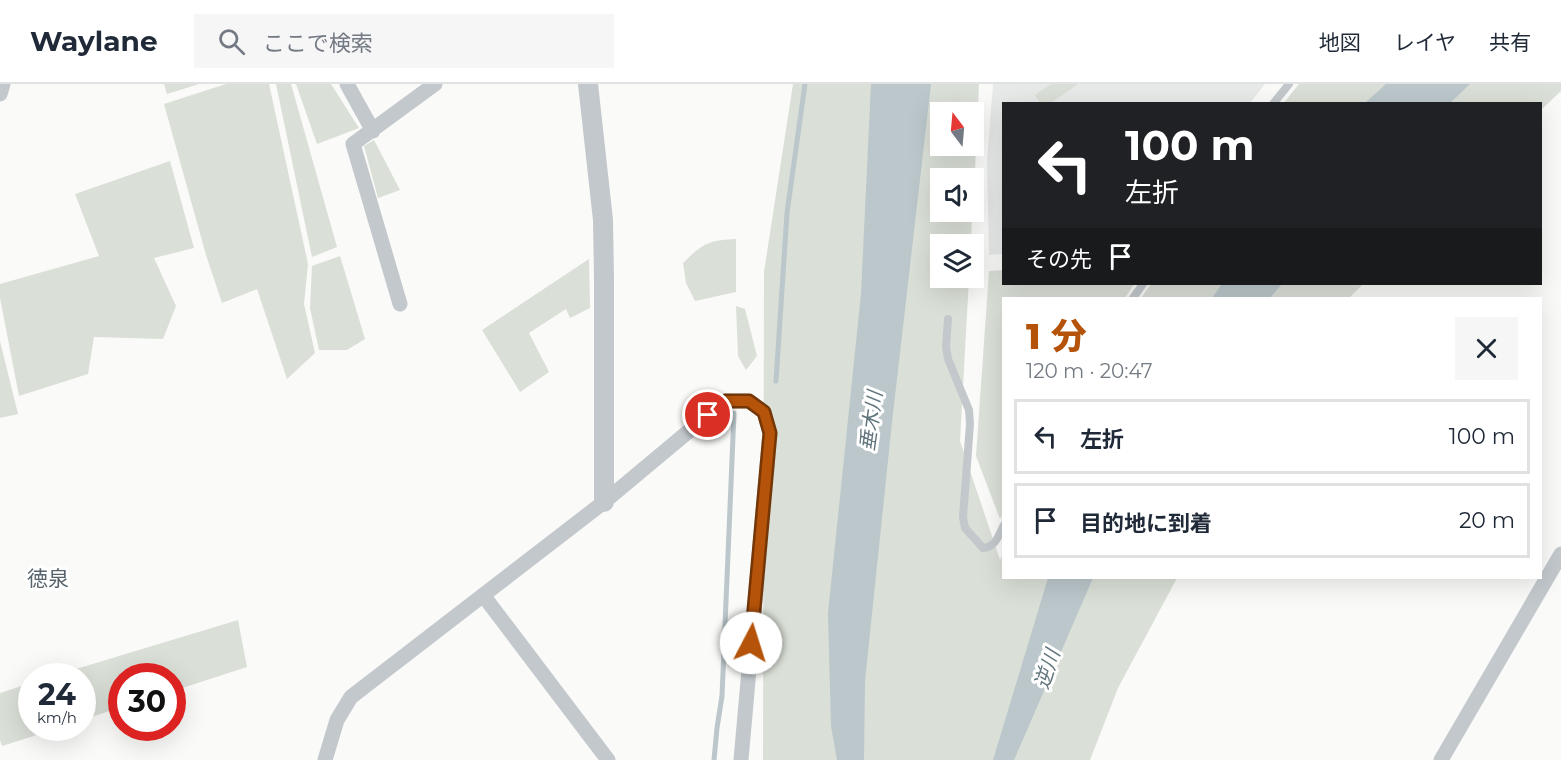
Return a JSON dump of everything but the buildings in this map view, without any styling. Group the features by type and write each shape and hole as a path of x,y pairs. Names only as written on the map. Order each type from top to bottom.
{"street":[{"path":"0,94 3,84"},
{"path":"347,84 373,130"},
{"path":"400,304 353,144 435,84"},
{"path":"588,84 603,232 604,502"},
{"path":"326,760 337,720 351,697 604,502 725,401 749,401 764,412 770,433 741,760"},
{"path":"1442,760 1561,554"},
{"path":"483,596 608,760"}],"lane":[{"path":"1275,102 1289,84"},
{"path":"948,319 946,347 948,359 969,410 963,517 965,528 982,548 990,547 1002,529"}],"shaded area":[{"path":"164,84 199,84 167,94"},
{"path":"226,84 269,84 308,264 304,304 315,353 287,379 257,289 222,303 206,255 164,104"},
{"path":"276,84 291,84 337,247 312,257"},
{"path":"296,84 331,84 359,128 317,144"},
{"path":"793,84 979,84 978,102 930,102 930,156 976,156 975,168 930,168 930,222 972,222 971,234 930,234 930,288 968,288 960,441 1000,560 1002,556 1002,579 1176,579 1118,688 1090,760 763,760 764,272"},
{"path":"993,84 1265,84 1251,102 1002,102 1002,254 989,255 987,161"},
{"path":"1051,84 1078,84 1052,102 1039,102 1035,95"},
{"path":"1299,84 1561,84 1561,91 1542,109 1542,102 1285,102"},
{"path":"374,140 400,190 378,198 364,146"},
{"path":"170,161 194,248 154,258 176,306 163,339 94,337 88,374 19,396 0,298 0,284 99,256 75,194"},
{"path":"736,239 736,292 695,301 686,283 683,263 706,244 719,240"},
{"path":"340,256 365,339 347,350 319,350 310,308 312,266"},
{"path":"589,259 590,308 570,318 566,309 529,333 549,372 520,392 482,330"},
{"path":"1002,270 1002,285 1133,285 1126,297 1002,297 1002,516 1000,519 976,456 989,271"},
{"path":"1150,285 1362,285 1350,297 1142,297"},
{"path":"736,306 745,309 757,356 746,370 738,356"},
{"path":"0,341 18,414 0,418"},
{"path":"238,620 247,667 186,687 186,663 108,663 108,711 96,716 96,663"},
{"path":"18,687 18,741 2,746 0,740 0,693"}],"water":[{"name":"垂木川","path":"871,84 931,84 865,681 864,760 837,760 831,726 828,613 861,294"},
{"path":"1386,84 1470,84 1451,102 1366,102"},
{"path":"1221,285 1281,285 1271,297 1213,297"},
{"name":"逆川","path":"1048,579 1093,579 1014,760 993,760"}],"waterway":[{"path":"776,381 787,213 805,84"},
{"path":"714,760 722,696 734,413"}],"district":[{"name":"徳泉","path":"48,579"}],"route":[{"path":"708,415 725,401 749,401 764,412 770,433 751,643"}]}
